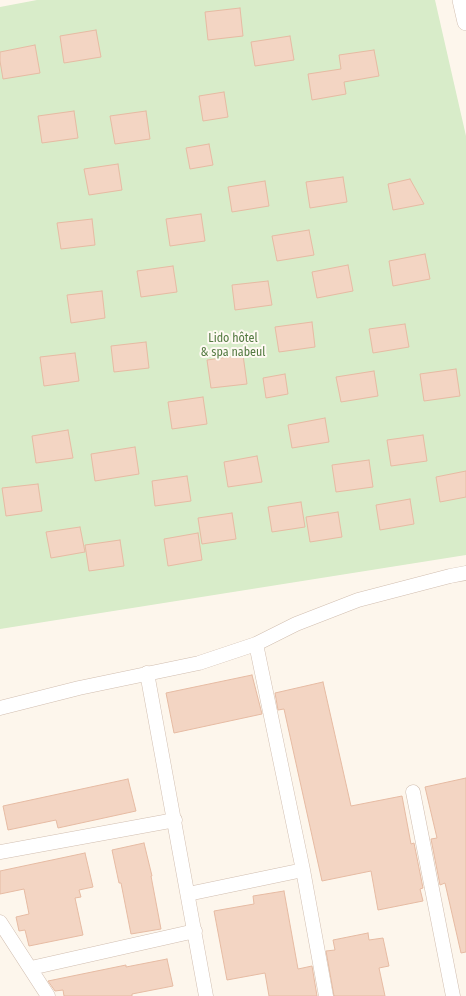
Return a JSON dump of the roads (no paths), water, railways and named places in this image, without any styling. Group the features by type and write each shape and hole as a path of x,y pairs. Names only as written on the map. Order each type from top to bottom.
{"street":[{"path":"461,0 466,22"},
{"path":"0,708 79,688 199,663 256,644 296,624 358,600 466,573"},
{"path":"256,644 303,870 326,996"},
{"path":"147,674 175,820 206,996"},
{"path":"412,792 453,996"},
{"path":"0,852 175,820"},
{"path":"188,894 303,870"},
{"path":"0,922 48,996"},
{"path":"31,968 195,931"}],"park label":[{"name":"Lido hôtel & spa nabeul","path":"233,346"}]}
